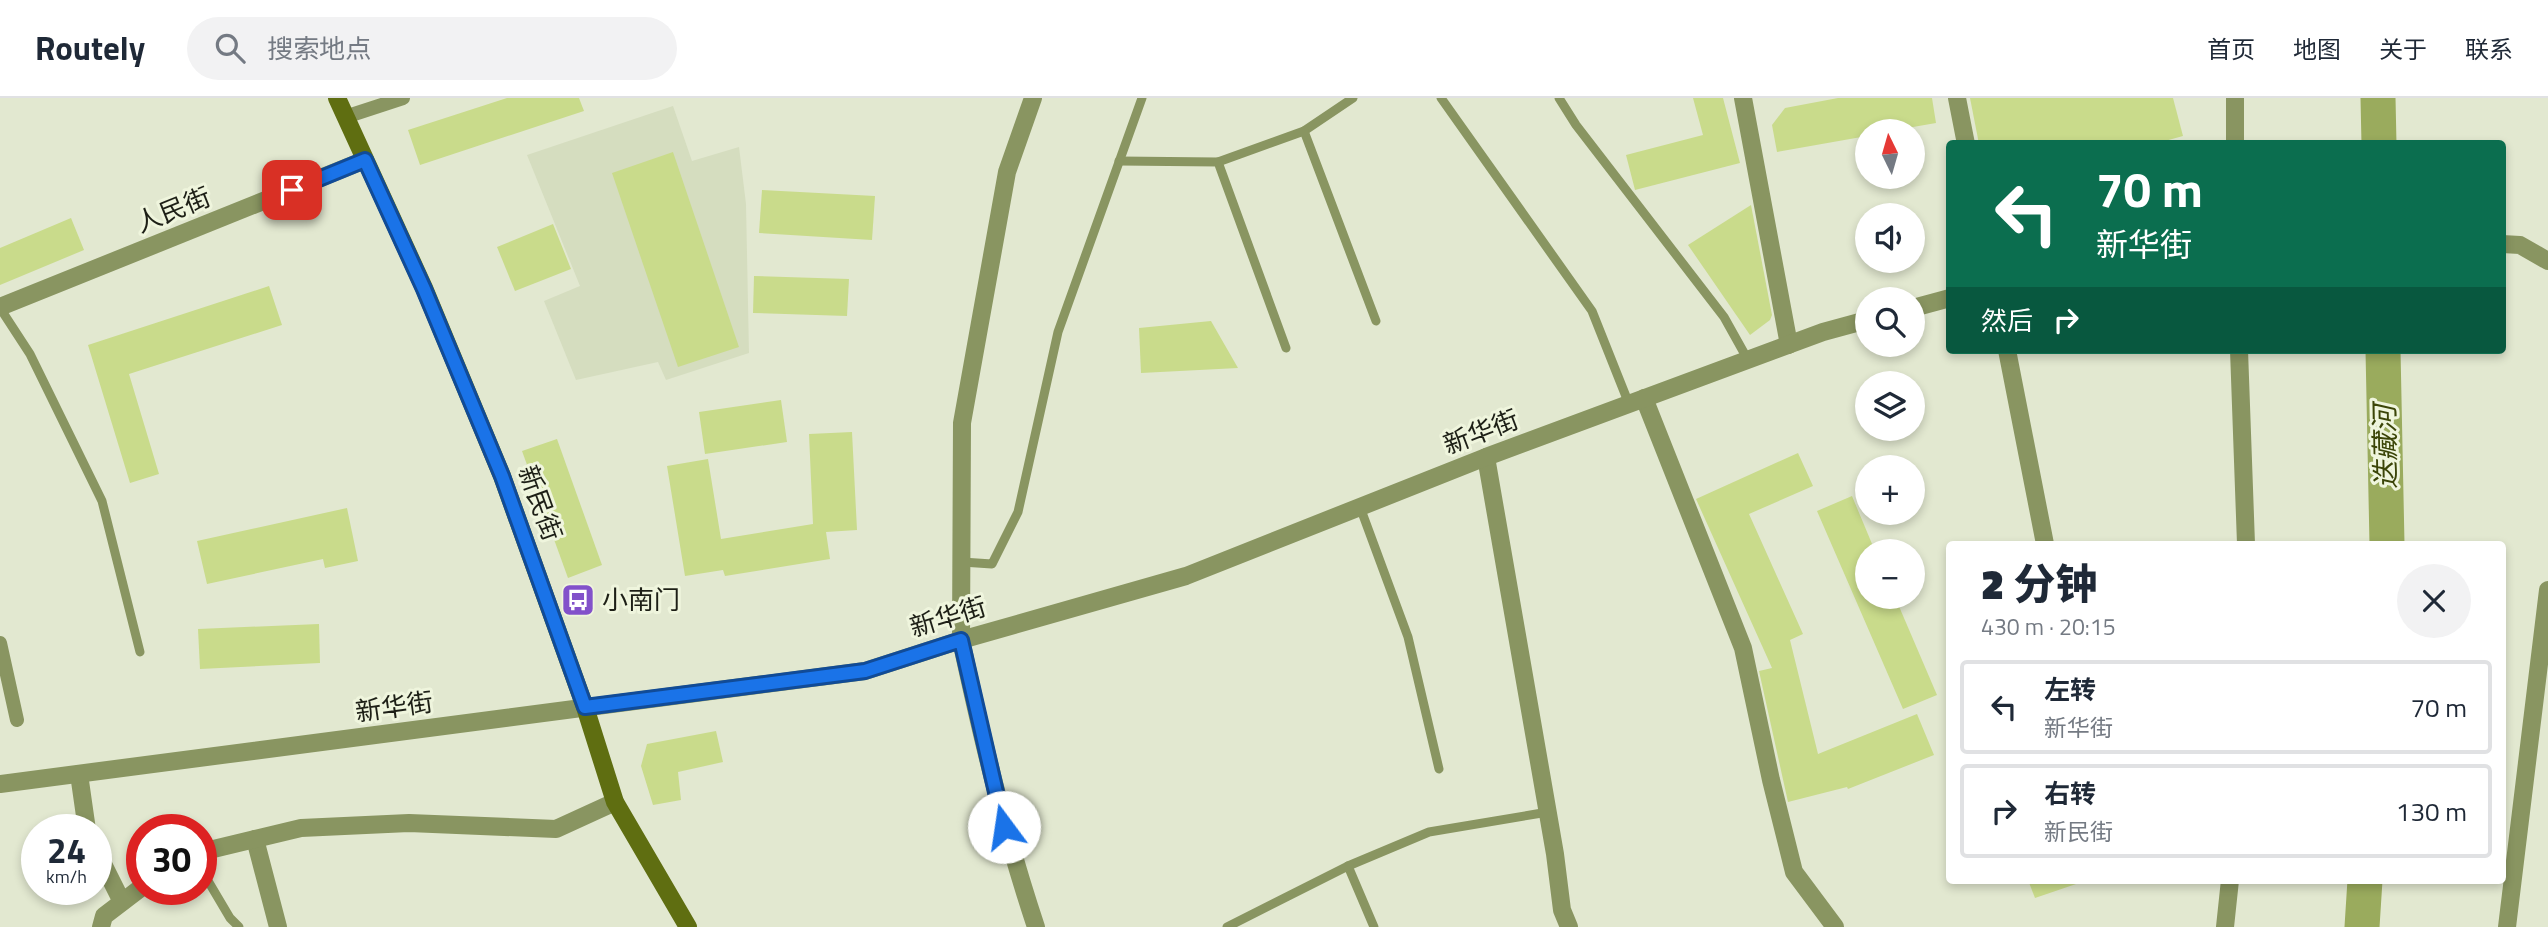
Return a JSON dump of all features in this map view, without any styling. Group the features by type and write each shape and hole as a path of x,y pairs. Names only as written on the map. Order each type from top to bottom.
{"main road":[{"name":"新民街","path":"337,98 424,289 502,476 585,707 615,802 688,927"}],"street":[{"path":"345,117 403,98"},
{"path":"1033,98 1007,172 962,423 961,640 986,758 1010,849 1036,927"},
{"path":"1743,98 1789,345"},
{"path":"1957,98 1965,140"},
{"path":"2235,98 2235,140"},
{"name":"人民街","path":"0,308 365,160"},
{"path":"2511,244 2548,261"},
{"path":"1925,305 1946,299"},
{"name":"新华街","path":"0,784 865,671 961,640 1186,576 1486,457 1823,332 1855,323"},
{"path":"2008,354 2044,541"},
{"path":"2239,354 2246,541"},
{"path":"1637,401 1743,648 1794,873 1835,927"},
{"path":"1486,457 1548,812 1562,910 1569,927"},
{"path":"2507,927 2543,678 2548,590"},
{"path":"0,643 17,720"},
{"path":"79,775 85,814"},
{"path":"217,848 301,828 409,823 556,829 615,802"},
{"path":"256,839 278,927"},
{"path":"112,882 122,902"},
{"path":"2225,927 2230,884"},
{"path":"101,927 104,916 126,899"}],"lane":[{"path":"962,562 992,564 1018,512 1058,332 1142,98"},
{"path":"1119,161 1218,162 1304,131 1353,98"},
{"path":"1441,98 1591,312 1637,401"},
{"path":"1559,98 1576,125 1724,317 1748,360"},
{"path":"1304,131 1376,321"},
{"path":"1218,162 1286,348"},
{"path":"0,308 30,354 102,501 140,652"},
{"path":"1360,507 1408,637 1438,769"},
{"path":"1227,927 1348,866 1429,832 1548,812"},
{"path":"1348,866 1374,927"},
{"path":"217,896 230,918 239,927"}],"shaded area":[{"path":"673,106 692,161 739,147 746,204 749,353 666,380 658,362 576,380 544,301 580,286 527,155"}],"building":[{"path":"507,98 579,98 584,111 420,165 408,130"},
{"path":"1693,98 1723,98 1740,163 1635,190 1626,155 1703,135"},
{"path":"1838,98 1932,98 1936,123 1925,125 1925,119 1855,119 1855,138 1777,152 1772,125 1785,108"},
{"path":"1970,98 2173,98 2183,136 2168,140 1978,140"},
{"path":"673,152 739,347 678,367 612,173"},
{"path":"762,190 875,196 872,240 759,233"},
{"path":"1751,205 1772,315 1770,320 1750,335 1688,245"},
{"path":"71,218 84,250 0,285 0,248"},
{"path":"553,224 571,269 515,291 497,247"},
{"path":"754,276 849,279 847,316 753,313"},
{"path":"269,286 282,325 129,374 159,474 130,483 88,345"},
{"path":"1211,321 1238,368 1141,373 1139,328"},
{"path":"781,400 787,442 705,454 699,412"},
{"path":"852,432 857,530 826,532 830,559 725,576 723,570 685,576 667,466 708,459 721,539 813,524 809,434"},
{"path":"557,439 602,565 568,578 522,451"},
{"path":"1798,453 1813,486 1749,514 1803,634 1790,640 1818,754 1917,714 1934,755 1848,789 1847,787 1788,802 1759,671 1772,668 1696,499"},
{"path":"1852,496 1855,503 1855,525 1864,525 1870,539 1855,539 1855,598 1817,511"},
{"path":"347,508 358,561 325,568 323,559 207,584 197,541"},
{"path":"1860,609 1900,609 1937,695 1903,709"},
{"path":"319,624 320,663 200,669 198,629"},
{"path":"716,731 723,762 678,772 681,800 653,805 641,766 647,744"},
{"path":"2030,884 2076,884 2035,898"}],"waterway":[{"name":"迭藏河","path":"2378,98 2379,140"},
{"name":"迭藏河","path":"2383,354 2387,541"},
{"name":"迭藏河","path":"2362,927 2365,884"}],"place":[{"name":"小南门","path":"578,600"}],"route":[{"path":"292,190 365,160 424,289 502,476 585,707 865,671 961,640 1004,827"}]}
